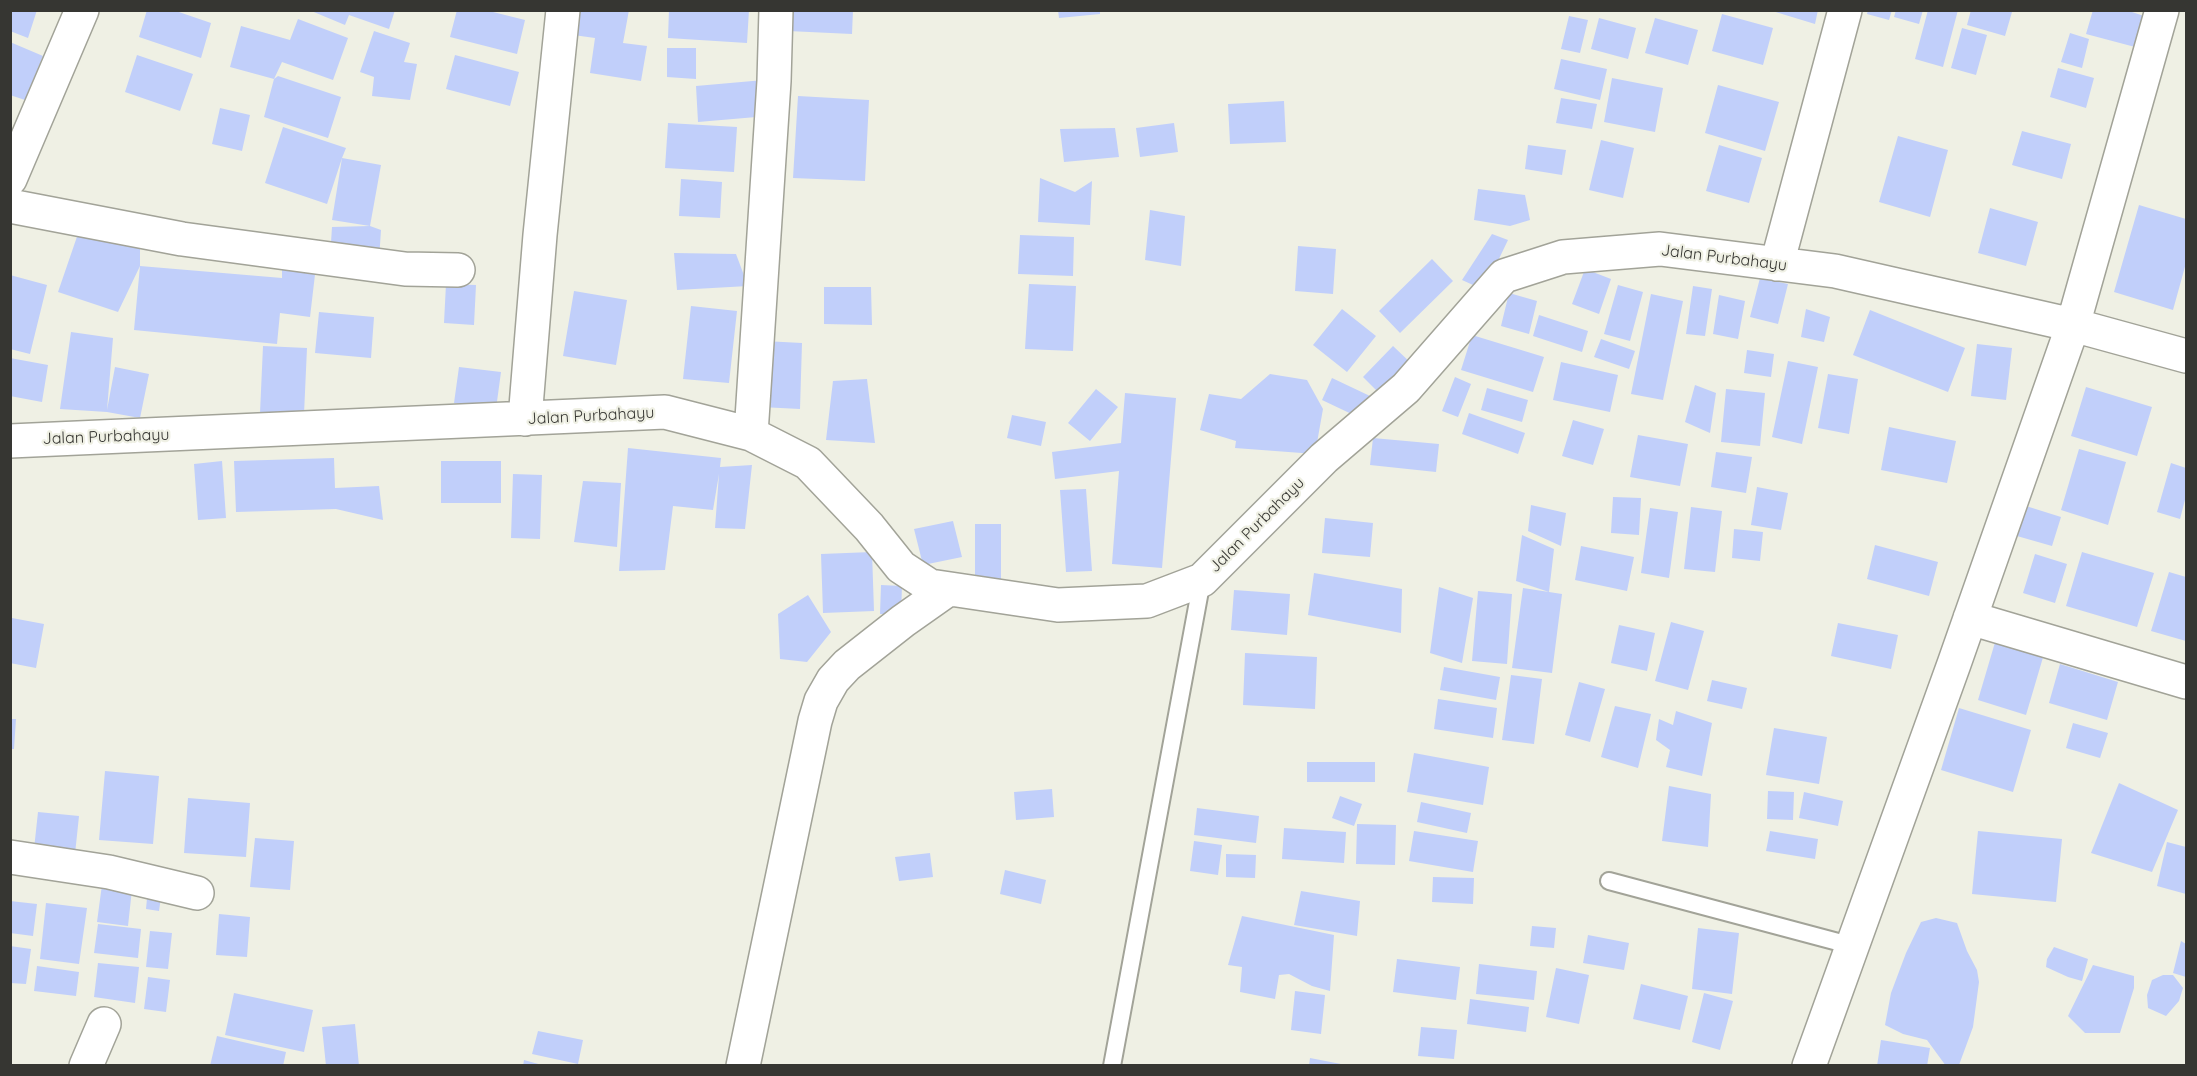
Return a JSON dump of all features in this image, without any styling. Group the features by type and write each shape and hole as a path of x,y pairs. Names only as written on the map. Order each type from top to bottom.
{"street":[{"path":"10,179 82,10"},
{"path":"525,419 540,235 563,10"},
{"path":"752,434 774,81 776,10"},
{"path":"1778,264 1845,10"},
{"path":"1809,1065 1971,618 2073,325 2162,10"},
{"path":"2175,10 2187,14"},
{"path":"10,206 182,239 405,269 459,270"},
{"name":"Jalan Purbahayu","path":"10,441 665,412 752,434 808,462 869,527 901,567 930,586 1058,605 1147,601 1202,580 1324,458 1406,388 1504,276 1563,257 1660,249 1835,272 2073,325 2187,356"},
{"path":"743,1065 821,701 833,680 847,664 947,590"},
{"path":"1971,618 2187,682"},
{"path":"10,857 109,872 197,893"},
{"path":"86,1065 104,1024"}],"lane":[{"path":"1112,1065 1202,580"},
{"path":"1609,880 1853,946"}],"building":[{"path":"10,10 37,10 28,38 10,31"},
{"path":"147,10 173,10 211,23 201,58 139,37"},
{"path":"309,10 395,10 389,29 349,15 345,25"},
{"path":"457,10 485,10 525,20 517,54 450,37"},
{"path":"570,10 629,10 623,43 647,46 641,81 590,73 595,38 566,34"},
{"path":"669,10 749,10 747,43 668,38"},
{"path":"789,10 853,10 852,34 788,31"},
{"path":"1058,10 1100,10 1100,14 1059,18"},
{"path":"1769,10 1818,10 1815,24"},
{"path":"1868,10 1892,10 1889,20 1867,14"},
{"path":"1896,10 1923,10 1919,24 1894,17"},
{"path":"1928,10 1958,10 1943,67 1915,59"},
{"path":"1971,10 2012,12 2005,36 1967,25"},
{"path":"2093,10 2126,10 2144,16 2135,47 2086,34"},
{"path":"1722,14 1773,28 1763,65 1712,51"},
{"path":"1569,16 1588,20 1580,53 1561,49"},
{"path":"1599,18 1636,28 1628,59 1591,49"},
{"path":"1655,18 1698,30 1688,65 1645,53"},
{"path":"298,19 348,38 333,80 282,62 274,79 230,67 241,26 290,40"},
{"path":"1962,28 1987,35 1976,75 1951,68"},
{"path":"374,31 410,43 404,62 417,64 410,100 372,96 374,77 360,72"},
{"path":"2070,33 2089,39 2082,68 2061,62"},
{"path":"10,42 43,56 25,100 10,95"},
{"path":"667,48 696,48 696,79 667,77"},
{"path":"137,55 193,74 180,111 125,92"},
{"path":"455,55 519,72 510,106 446,89"},
{"path":"1561,59 1607,69 1600,100 1554,89"},
{"path":"2058,68 2094,78 2086,108 2050,97"},
{"path":"278,76 341,97 328,138 264,117 274,79"},
{"path":"1612,78 1663,88 1655,132 1604,122"},
{"path":"764,80 768,116 698,122 696,86"},
{"path":"1718,85 1779,102 1765,151 1705,133"},
{"path":"798,96 869,100 865,181 793,178"},
{"path":"1561,98 1597,104 1592,129 1556,123"},
{"path":"1284,101 1286,142 1230,144 1228,104"},
{"path":"220,108 250,115 242,151 212,144"},
{"path":"668,123 737,127 734,172 665,168"},
{"path":"1174,123 1178,152 1140,157 1136,128"},
{"path":"283,127 346,148 327,204 265,183"},
{"path":"1115,128 1119,157 1064,162 1060,129"},
{"path":"2022,131 2071,144 2062,179 2012,165"},
{"path":"1898,136 1948,150 1930,217 1879,202"},
{"path":"1601,140 1634,148 1623,198 1589,190"},
{"path":"1528,145 1566,150 1562,175 1525,169"},
{"path":"1719,145 1762,158 1749,203 1706,191"},
{"path":"342,158 381,165 370,226 332,220"},
{"path":"1040,178 1075,192 1092,181 1090,225 1038,222"},
{"path":"681,179 722,182 720,218 679,216"},
{"path":"1478,189 1525,195 1530,220 1510,226 1474,220"},
{"path":"2139,205 2186,219 2186,263 2173,310 2114,292"},
{"path":"1990,208 2038,222 2026,266 1978,253"},
{"path":"1150,210 1185,216 1181,266 1145,260"},
{"path":"81,225 140,245 140,266 118,312 58,292"},
{"path":"370,226 381,230 379,260 330,258 332,227"},
{"path":"1492,234 1508,240 1484,290 1462,280"},
{"path":"1020,235 1074,237 1073,276 1018,274"},
{"path":"1298,246 1336,249 1333,294 1295,291"},
{"path":"674,253 736,254 748,286 677,290"},
{"path":"1432,259 1453,281 1400,333 1379,311"},
{"path":"282,262 316,266 310,317 280,313 277,344 134,330 140,266 282,278"},
{"path":"1585,269 1611,279 1599,314 1572,304"},
{"path":"10,275 47,285 30,354 10,349"},
{"path":"1760,278 1788,284 1778,324 1750,317"},
{"path":"446,284 476,285 474,325 444,323"},
{"path":"1029,284 1076,286 1073,351 1025,349"},
{"path":"1618,285 1643,292 1630,341 1604,334"},
{"path":"1693,286 1712,289 1705,336 1686,334"},
{"path":"824,287 871,287 872,325 824,324"},
{"path":"574,291 627,300 616,365 563,356"},
{"path":"1509,293 1537,301 1529,334 1501,326"},
{"path":"1651,294 1683,301 1663,400 1631,394"},
{"path":"1719,295 1745,301 1738,339 1713,334"},
{"path":"691,306 737,311 729,383 683,379"},
{"path":"1342,309 1376,336 1347,372 1313,345"},
{"path":"1806,309 1830,317 1824,342 1801,337"},
{"path":"1870,310 1965,348 1948,392 1853,355"},
{"path":"319,312 374,317 371,358 315,353"},
{"path":"1539,315 1588,331 1582,352 1533,336"},
{"path":"71,332 113,338 107,410 115,367 149,374 140,418 107,412 60,409"},
{"path":"1472,335 1544,357 1533,392 1461,370"},
{"path":"1601,339 1635,351 1629,369 1594,357"},
{"path":"764,341 802,343 800,409 761,407"},
{"path":"1977,344 2012,348 2006,400 1971,396"},
{"path":"263,346 307,348 304,414 260,413"},
{"path":"1393,346 1413,365 1383,397 1363,377"},
{"path":"1747,350 1774,354 1771,377 1744,373"},
{"path":"10,358 48,365 42,402 10,396"},
{"path":"1788,361 1818,367 1802,444 1772,437"},
{"path":"1561,362 1618,375 1610,412 1553,400"},
{"path":"459,367 501,372 496,409 454,403"},
{"path":"1270,374 1307,380 1323,409 1315,454 1235,448 1236,441 1200,430 1209,394 1241,399"},
{"path":"1828,374 1858,379 1849,434 1818,428"},
{"path":"1455,377 1471,384 1458,417 1442,411"},
{"path":"1332,378 1370,396 1360,418 1322,400"},
{"path":"867,379 875,443 826,440 833,381"},
{"path":"1695,385 1716,393 1710,433 1685,422"},
{"path":"2086,387 2152,407 2137,456 2071,436"},
{"path":"1487,388 1528,400 1522,422 1481,410"},
{"path":"1096,389 1118,407 1090,441 1068,423"},
{"path":"1726,389 1765,393 1760,446 1721,442"},
{"path":"1125,393 1176,398 1162,568 1112,564 1119,471 1055,479 1052,452 1121,443"},
{"path":"1469,413 1525,433 1518,454 1462,434"},
{"path":"1012,415 1046,422 1041,446 1007,438"},
{"path":"1573,420 1604,429 1593,465 1562,456"},
{"path":"1889,427 1956,441 1947,483 1881,470"},
{"path":"1638,435 1688,444 1680,486 1630,477"},
{"path":"1373,438 1439,444 1436,472 1370,465"},
{"path":"628,448 721,458 720,467 752,465 745,529 715,528 719,474 713,510 673,506 665,570 619,571"},
{"path":"2079,449 2126,462 2108,525 2061,510"},
{"path":"1716,452 1752,457 1746,493 1711,487"},
{"path":"334,458 335,488 379,486 383,520 336,509 236,512 234,461"},
{"path":"222,461 226,518 198,520 194,464"},
{"path":"441,461 501,461 501,503 441,503"},
{"path":"2171,463 2186,468 2186,496 2180,519 2157,512"},
{"path":"513,474 542,475 540,539 511,538"},
{"path":"583,481 621,483 617,547 574,542"},
{"path":"1757,487 1788,493 1781,530 1751,525"},
{"path":"1086,489 1092,571 1066,572 1060,490"},
{"path":"1613,497 1641,498 1639,535 1611,533"},
{"path":"1531,505 1566,513 1561,546 1528,531"},
{"path":"2026,506 2061,517 2052,546 2017,536"},
{"path":"1691,507 1722,511 1715,572 1684,569"},
{"path":"1650,508 1678,512 1669,578 1641,573"},
{"path":"1325,518 1373,523 1370,557 1322,553"},
{"path":"953,521 962,557 923,565 914,529"},
{"path":"975,524 1001,524 1001,586 975,586"},
{"path":"1734,529 1763,532 1760,561 1732,558"},
{"path":"1522,535 1554,549 1549,592 1516,581"},
{"path":"1875,545 1938,562 1929,596 1867,579"},
{"path":"1581,546 1634,557 1627,591 1575,580"},
{"path":"872,552 874,611 823,613 821,554"},
{"path":"2082,552 2154,573 2137,627 2066,606"},
{"path":"2035,554 2067,564 2055,603 2023,593"},
{"path":"2169,572 2186,577 2186,641 2151,631"},
{"path":"1314,573 1402,589 1401,633 1308,615"},
{"path":"881,585 902,586 901,614 880,614"},
{"path":"1439,587 1473,598 1462,663 1430,653"},
{"path":"1523,588 1562,594 1552,673 1512,668"},
{"path":"1234,590 1290,594 1287,635 1231,630"},
{"path":"1478,591 1512,594 1507,664 1472,661"},
{"path":"808,595 831,632 807,662 780,659 778,614"},
{"path":"12,618 44,624 36,668 10,663"},
{"path":"1671,622 1704,631 1688,690 1655,681"},
{"path":"1838,623 1898,635 1891,669 1831,656"},
{"path":"1619,625 1655,633 1647,671 1611,663"},
{"path":"1996,639 2044,654 2026,715 1978,700"},
{"path":"1245,653 1317,657 1315,709 1243,705"},
{"path":"2060,664 2118,682 2107,720 2049,703"},
{"path":"1444,667 1500,677 1496,700 1440,690"},
{"path":"1511,675 1542,679 1534,744 1502,740"},
{"path":"1712,680 1747,688 1742,709 1707,701"},
{"path":"1579,682 1605,689 1590,742 1565,735"},
{"path":"1438,699 1497,708 1493,738 1434,729"},
{"path":"1615,706 1651,714 1638,768 1601,757"},
{"path":"1959,708 2031,730 2013,792 1941,770"},
{"path":"1676,711 1712,723 1702,776 1666,767 1670,750 1656,740 1659,719 1673,725"},
{"path":"10,719 16,719 14,749 10,749"},
{"path":"2073,723 2108,733 2100,758 2066,748"},
{"path":"1774,728 1827,737 1819,784 1766,775"},
{"path":"1414,753 1489,767 1483,805 1407,792"},
{"path":"1307,762 1375,762 1375,782 1307,782"},
{"path":"105,771 159,776 153,844 99,840"},
{"path":"2119,783 2178,810 2152,872 2091,853"},
{"path":"1669,786 1711,794 1708,847 1662,841"},
{"path":"1052,789 1054,817 1016,820 1014,792"},
{"path":"1768,791 1794,792 1793,820 1767,819"},
{"path":"1804,792 1843,801 1838,826 1799,818"},
{"path":"1340,796 1362,804 1354,826 1332,818"},
{"path":"188,798 250,803 246,857 184,853"},
{"path":"1421,802 1471,813 1467,833 1417,822"},
{"path":"1197,808 1259,816 1256,843 1194,835"},
{"path":"38,812 79,816 75,854 34,849"},
{"path":"1357,824 1396,825 1395,865 1356,864"},
{"path":"1284,828 1346,832 1344,863 1282,859"},
{"path":"1414,831 1478,841 1473,872 1409,861"},
{"path":"1770,831 1818,839 1815,859 1766,851"},
{"path":"1978,831 2062,839 2056,902 1972,894"},
{"path":"255,838 294,841 290,890 250,887"},
{"path":"1194,841 1222,845 1218,875 1190,871"},
{"path":"2167,842 2186,847 2186,894 2157,886"},
{"path":"930,853 933,877 899,881 895,857"},
{"path":"1226,854 1256,855 1255,878 1226,877"},
{"path":"1005,870 1046,880 1041,904 1000,894"},
{"path":"103,877 133,880 128,926 97,922"},
{"path":"1433,877 1474,878 1473,904 1432,902"},
{"path":"148,888 162,890 159,911 146,909"},
{"path":"1301,891 1360,901 1357,936 1294,925"},
{"path":"10,901 37,904 33,936 10,933"},
{"path":"46,903 87,908 79,964 40,959"},
{"path":"219,914 250,917 247,957 216,955"},
{"path":"1242,916 1334,935 1330,991 1312,986 1289,974 1279,975 1275,999 1240,992 1242,967 1228,965"},
{"path":"1936,918 1957,923 1977,970 1979,982 1973,1027 1959,1065 1946,1066 1927,1040 1903,1034 1885,1025 1891,993 1906,953 1921,922"},
{"path":"98,924 141,929 138,958 94,953"},
{"path":"1532,926 1556,928 1554,948 1530,946"},
{"path":"1698,928 1739,933 1732,994 1692,989"},
{"path":"150,931 172,933 168,969 146,967"},
{"path":"1588,935 1629,943 1624,970 1583,963"},
{"path":"2181,941 2186,944 2186,977 2173,973"},
{"path":"10,946 31,949 26,984 10,983"},
{"path":"2054,947 2088,959 2082,981 2046,967 2047,959"},
{"path":"1397,959 1460,967 1456,1000 1393,992"},
{"path":"98,963 139,967 135,1003 94,997"},
{"path":"1479,964 1537,971 1534,1000 1476,994"},
{"path":"2093,965 2134,976 2134,988 2120,1033 2085,1033 2068,1016"},
{"path":"37,966 79,972 76,996 34,991"},
{"path":"1556,968 1589,975 1579,1024 1546,1017"},
{"path":"2163,975 2173,975 2183,988 2179,1001 2166,1016 2148,1008 2147,995 2152,980"},
{"path":"148,977 170,980 166,1012 144,1009"},
{"path":"1641,984 1688,996 1680,1030 1633,1019"},
{"path":"1295,991 1325,995 1321,1034 1291,1030"},
{"path":"234,993 313,1010 304,1052 225,1035"},
{"path":"1704,993 1733,1001 1720,1050 1692,1042"},
{"path":"1470,999 1529,1007 1526,1032 1467,1024"},
{"path":"355,1024 359,1066 326,1066 322,1027"},
{"path":"1421,1027 1457,1030 1454,1059 1418,1056"},
{"path":"538,1031 583,1040 578,1064 532,1054"},
{"path":"217,1036 286,1052 283,1066 210,1066"},
{"path":"1881,1040 1930,1048 1927,1066 1877,1066"},
{"path":"1310,1058 1341,1064 1341,1066 1309,1066"},
{"path":"524,1060 542,1065 542,1066 523,1066"}]}
